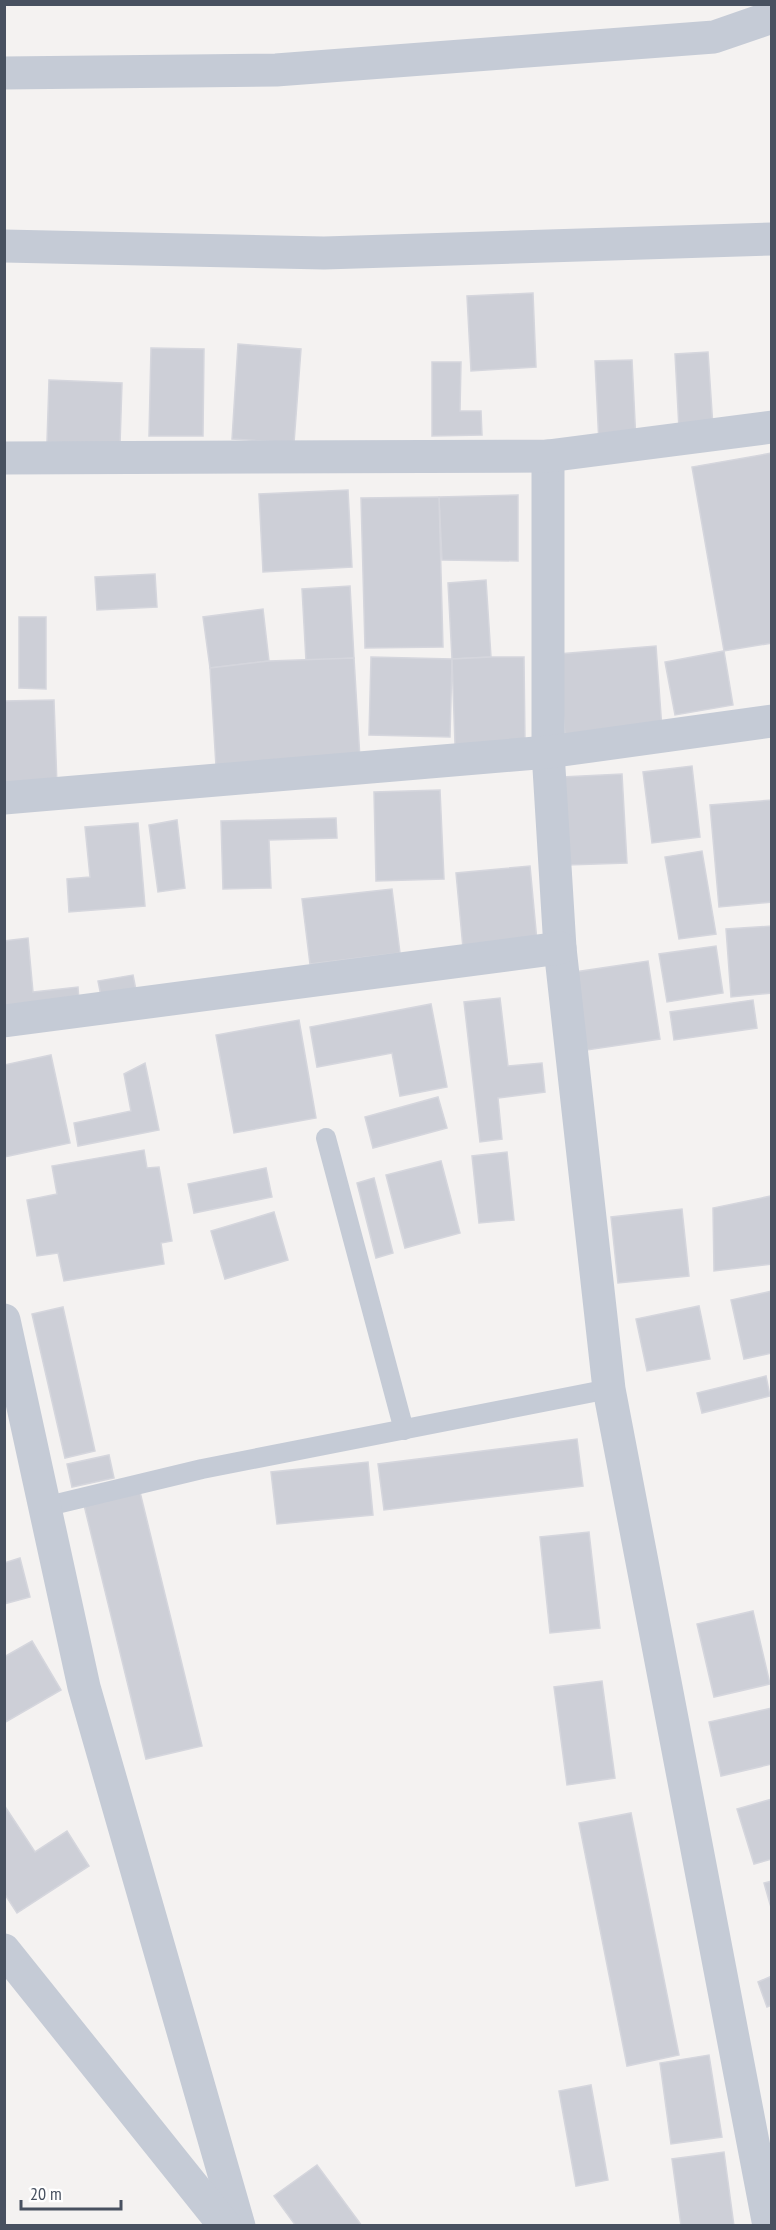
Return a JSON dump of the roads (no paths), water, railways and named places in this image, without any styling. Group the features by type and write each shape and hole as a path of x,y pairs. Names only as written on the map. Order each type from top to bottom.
{"street":[{"path":"4,73 300,69 714,38 771,17"},
{"path":"4,246 324,254 771,239"},
{"path":"4,458 548,456 771,427"},
{"path":"548,456 548,752 560,948 609,1389 770,2226"},
{"path":"4,798 548,752 771,721"},
{"path":"4,1021 560,948"},
{"path":"4,1320 84,1688 239,2226"},
{"path":"4,1950 225,2226"}],"lane":[{"path":"326,1138 404,1430"},
{"path":"44,1507 202,1469 609,1389"}]}
